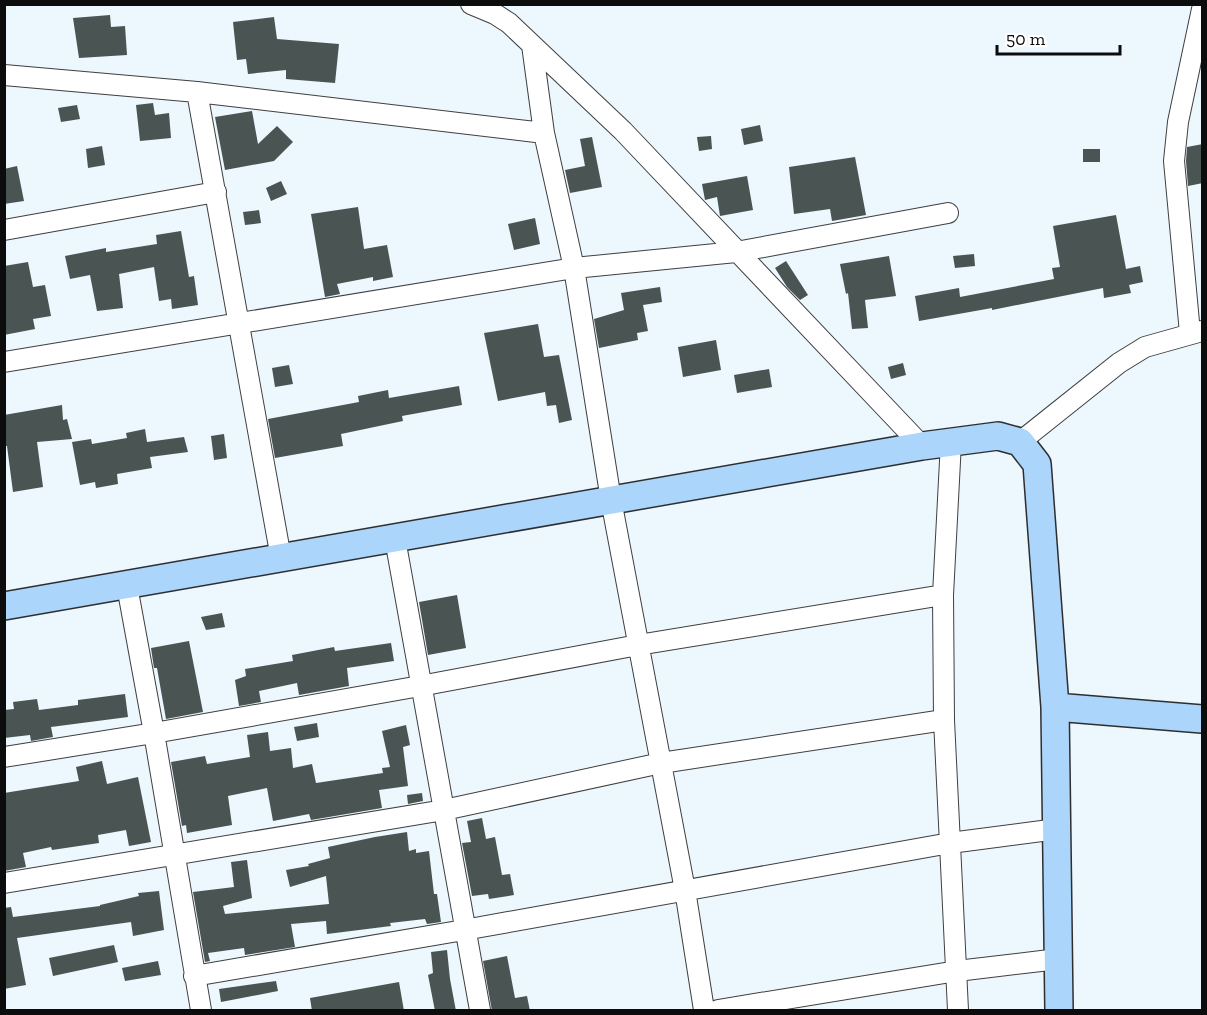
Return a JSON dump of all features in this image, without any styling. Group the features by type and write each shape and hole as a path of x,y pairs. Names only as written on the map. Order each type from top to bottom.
{"street":[{"path":"471,4 509,23 623,131 922,446"},
{"path":"1020,442 1119,363 1145,347 1196,332 1174,161 1178,122 1203,9"},
{"path":"532,45 544,133 574,268 610,500 685,890 704,1011"},
{"path":"4,75 197,92 544,133"},
{"path":"197,92 281,558"},
{"path":"4,230 216,192"},
{"path":"4,362 574,268 736,252 948,213"},
{"path":"4,606 922,446 998,436 1020,442 1036,464 1055,706 1059,1011"},
{"path":"951,442 943,595 944,720 958,1011"},
{"path":"394,538 480,1011"},
{"path":"127,586 201,1011"},
{"path":"4,757 154,733 638,645 943,595"},
{"path":"1055,706 1203,719"},
{"path":"4,883 444,810 661,762 944,720"},
{"path":"194,976 950,843 1057,829"},
{"path":"718,1011 957,971 1058,958"}],"building":[{"path":"110,15 111,27 125,26 127,55 79,58 73,18"},
{"path":"274,17 277,39 339,44 335,83 286,79 286,70 248,74 246,59 237,60 233,22"},
{"path":"153,103 155,115 169,113 171,138 140,141 136,105"},
{"path":"77,105 80,119 61,122 58,108"},
{"path":"252,111 258,144 277,126 293,142 274,161 225,170 215,117"},
{"path":"760,125 763,141 744,145 741,129"},
{"path":"711,136 712,149 699,151 697,137"},
{"path":"592,137 602,187 570,193 565,170 585,166 580,139"},
{"path":"1203,144 1203,183 1188,186 1187,147"},
{"path":"102,146 105,165 88,168 86,149"},
{"path":"1083,149 1100,149 1100,162 1083,162"},
{"path":"855,157 866,215 832,221 830,209 794,214 789,167"},
{"path":"17,166 24,201 4,204 4,169"},
{"path":"747,176 753,210 720,216 717,197 705,200 702,184"},
{"path":"281,181 287,194 271,201 266,188"},
{"path":"358,207 364,249 387,245 393,277 373,281 373,277 337,284 340,294 325,297 311,214"},
{"path":"259,210 261,223 245,225 243,212"},
{"path":"1116,215 1126,269 1140,266 1143,282 1129,285 1131,293 1104,298 1103,288 992,310 992,308 919,321 915,296 959,288 960,297 1054,279 1052,268 1060,267 1053,226"},
{"path":"535,218 540,244 514,250 508,224"},
{"path":"181,231 189,277 194,276 198,305 172,309 171,299 159,301 154,267 119,274 123,308 97,311 90,275 70,279 65,256 106,248 106,252 157,244 156,235"},
{"path":"974,254 975,266 955,268 953,256"},
{"path":"889,256 896,296 865,300 868,328 852,329 848,293 846,294 840,264"},
{"path":"786,261 808,295 800,300 787,287 775,268"},
{"path":"28,262 33,287 45,285 51,316 33,319 35,329 4,335 4,266"},
{"path":"660,287 662,302 643,305 648,331 637,333 638,340 599,348 594,319 624,310 621,293"},
{"path":"538,324 544,357 559,355 572,420 559,423 556,405 547,406 545,392 498,401 484,333"},
{"path":"716,340 721,370 683,377 678,347"},
{"path":"903,363 906,375 891,379 888,367"},
{"path":"289,365 293,384 275,387 272,368"},
{"path":"769,369 772,387 737,393 734,375"},
{"path":"459,386 462,405 402,416 403,421 341,434 343,446 275,458 268,419 359,402 358,396 388,390 389,398"},
{"path":"62,405 63,420 67,419 72,439 37,442 43,487 13,492 7,446 4,446 4,415"},
{"path":"145,429 147,442 184,437 188,452 150,457 152,468 117,474 118,484 96,488 95,482 80,485 72,442 91,439 92,444 127,438 126,433"},
{"path":"224,434 227,458 214,460 211,436"},
{"path":"457,595 466,648 428,655 419,602"},
{"path":"222,613 225,627 206,630 201,617"},
{"path":"189,641 203,712 166,719 151,648"},
{"path":"391,643 394,661 347,668 349,686 299,695 297,683 259,691 261,702 239,706 235,680 246,676 245,669 293,661 292,655 334,647 335,651"},
{"path":"125,694 128,717 51,727 53,737 31,741 30,735 4,738 4,710 14,709 13,702 37,699 39,710 78,705 78,700"},
{"path":"317,723 319,737 297,741 294,727"},
{"path":"406,725 410,745 403,747 408,786 379,790 382,808 311,820 309,814 273,821 267,788 228,796 232,825 187,833 186,825 182,826 171,762 205,756 207,764 250,757 247,735 268,732 270,751 291,748 293,768 312,764 316,783 383,773 382,768 390,767 382,731"},
{"path":"102,761 107,784 138,777 151,842 129,846 126,830 98,835 99,843 52,850 51,847 23,853 26,867 4,871 4,793 79,781 76,767"},
{"path":"422,793 423,801 408,804 407,795"},
{"path":"482,818 486,839 495,837 502,875 510,874 514,895 489,899 488,894 472,896 462,843 471,842 467,821"},
{"path":"407,832 409,851 416,849 416,853 429,851 434,894 437,894 441,922 427,924 425,919 327,934 326,921 291,924 295,947 245,955 244,948 208,953 210,961 205,962 193,892 234,887 231,862 247,860 252,898 223,906 225,914 329,904 326,876 290,887 286,870 309,866 308,864 330,858 328,847"},
{"path":"159,891 164,930 133,936 131,922 17,938 26,985 4,989 4,908 11,907 13,917 100,906 139,896 138,893"},
{"path":"114,945 118,962 53,976 49,958"},
{"path":"447,950 456,1011 435,1011 428,975 433,973 431,952"},
{"path":"507,956 515,998 527,996 530,1011 492,1011 483,961"},
{"path":"158,961 161,975 125,981 122,968"},
{"path":"276,981 278,991 221,1002 219,989"},
{"path":"399,982 404,1011 312,1011 310,998"}]}
